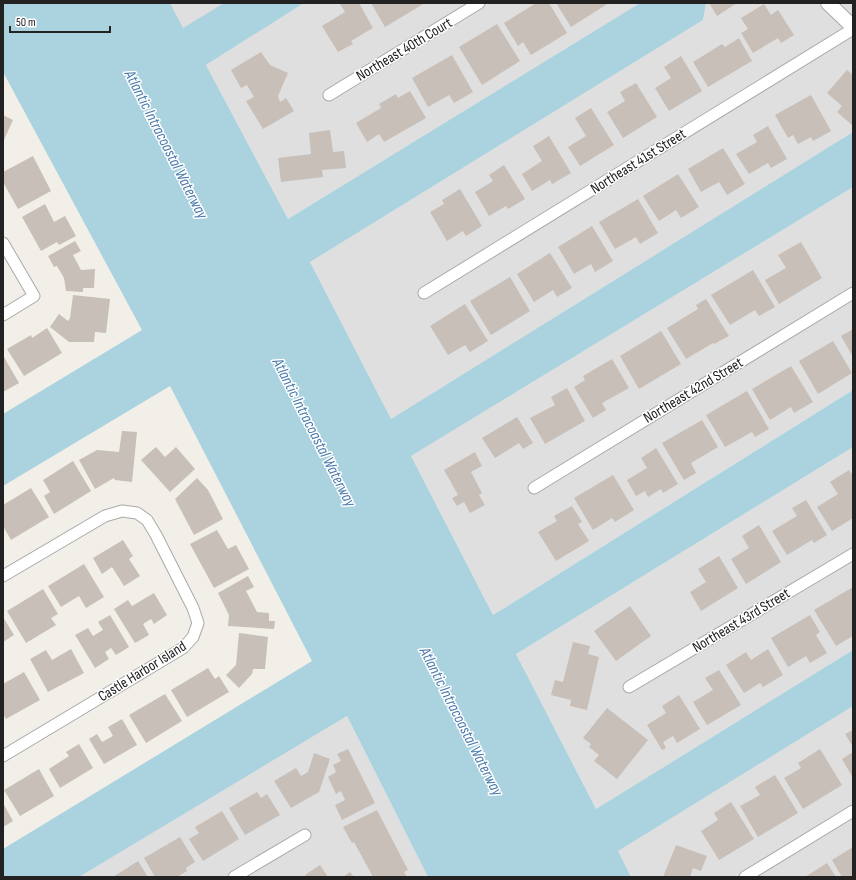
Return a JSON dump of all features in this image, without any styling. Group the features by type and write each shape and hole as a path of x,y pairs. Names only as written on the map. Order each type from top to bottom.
{"street":[{"name":"Northeast 40th Court","path":"329,95 479,3"},
{"path":"828,3 853,28"},
{"name":"Northeast 41st Street","path":"424,293 853,28"},
{"path":"3,243 34,296 3,315"},
{"name":"Northeast 42nd Street","path":"534,488 853,293"},
{"name":"Castle Harbor Island","path":"3,576 105,516 122,511 136,514 147,520 156,535 194,608 198,622 193,637 183,648 3,756"},
{"name":"Northeast 43rd Street","path":"629,687 853,554"},
{"path":"745,877 853,811"},
{"path":"234,877 305,835"}],"shaded area":[{"path":"170,3 224,3 183,29"},
{"path":"304,3 640,3 288,219 206,65"},
{"path":"706,3 853,3 853,132 391,419 310,262 703,20"},
{"path":"853,187 853,390 493,615 411,456"},
{"path":"853,447 853,650 596,809 516,654"},
{"path":"853,706 853,877 631,877 617,851"},
{"path":"347,716 428,877 79,877"}],"water":[{"name":"Atlantic Intracoastal Waterway","path":"3,3 170,3 183,28 224,3 304,3 206,65 288,219 640,3 706,3 703,20 310,262 391,419 853,132 853,187 411,456 493,615 853,390 853,447 516,654 596,809 853,650 853,706 618,851 631,877 428,877 347,716 79,877 3,877 3,849 312,661 170,386 3,486 3,414 142,330 3,72"}],"building":[{"path":"359,3 373,28 351,41 353,44 338,52 322,26 345,12 340,4"},
{"path":"371,3 425,3 385,27"},
{"path":"536,3 549,3 567,33 531,55 523,42 518,46 504,23"},
{"path":"556,3 609,3 571,27"},
{"path":"709,3 737,3 717,16"},
{"path":"764,4 771,15 778,10 794,35 781,43 778,38 753,53 741,33 748,29 741,18"},
{"path":"497,24 520,61 482,85 459,47"},
{"path":"739,38 752,61 708,87 693,62 722,44 725,47"},
{"path":"261,52 270,65 288,73 278,96 280,102 286,98 294,111 263,129 246,101 254,97 247,85 241,88 231,70"},
{"path":"452,55 473,92 454,103 449,95 428,107 412,78"},
{"path":"681,56 702,91 669,111 655,88 671,78 664,67"},
{"path":"847,70 853,75 853,126 837,112 842,106 827,93"},
{"path":"636,83 657,117 623,138 607,112 625,101 620,92"},
{"path":"410,91 426,118 384,142 379,134 367,142 356,123 381,108 379,104 396,94 398,98"},
{"path":"811,95 831,131 813,141 811,137 798,144 793,135 788,138 775,115"},
{"path":"591,108 614,145 580,166 568,147 586,136 575,118"},
{"path":"3,115 13,120 3,142"},
{"path":"768,126 787,159 771,168 768,163 749,174 736,154 757,142 753,135"},
{"path":"330,130 333,152 344,151 346,168 322,170 323,177 281,182 278,158 311,154 309,133"},
{"path":"549,136 571,173 552,184 550,180 532,191 522,174 542,161 533,146"},
{"path":"723,148 745,184 727,195 719,182 701,192 688,169"},
{"path":"33,156 51,191 18,209 3,182 3,172"},
{"path":"504,165 525,199 508,209 506,206 489,216 475,192 493,181 489,175"},
{"path":"678,174 699,207 681,218 676,210 659,221 643,196"},
{"path":"460,189 482,226 466,236 463,231 447,241 430,212 444,204 442,200"},
{"path":"638,199 658,233 640,244 636,237 615,249 599,222"},
{"path":"45,204 54,222 65,216 76,236 59,245 57,242 41,251 22,217"},
{"path":"592,226 613,261 595,272 591,264 574,274 558,247"},
{"path":"75,241 81,251 73,255 81,270 95,269 94,288 83,288 83,292 66,291 64,278 57,266 54,267 48,256"},
{"path":"801,242 822,278 779,304 765,280 786,268 778,255"},
{"path":"550,253 572,288 557,297 553,290 534,302 517,274"},
{"path":"753,270 775,307 759,316 755,310 730,325 711,295"},
{"path":"510,277 530,311 491,335 470,301"},
{"path":"73,295 110,299 106,333 95,332 94,342 69,342 50,327 59,314 68,321 70,318"},
{"path":"706,299 729,336 714,344 713,343 686,359 667,328 698,309 696,305"},
{"path":"465,304 488,341 470,352 465,345 448,355 430,326"},
{"path":"47,328 62,353 24,376 7,349 31,335 32,338"},
{"path":"853,329 853,357 841,336"},
{"path":"661,331 681,364 639,389 620,356"},
{"path":"833,341 852,373 818,394 799,361"},
{"path":"4,357 19,383 3,392 3,358"},
{"path":"612,359 629,388 602,403 606,410 593,418 574,387 585,380 583,376"},
{"path":"791,366 813,402 794,413 791,407 770,420 752,389"},
{"path":"567,388 585,421 545,444 530,418 555,405 551,397"},
{"path":"747,391 769,429 755,437 752,432 725,447 706,415"},
{"path":"517,417 533,443 523,449 519,443 495,458 482,438"},
{"path":"702,420 718,447 691,463 696,473 684,480 662,443"},
{"path":"122,431 137,432 132,482 115,480 114,478 95,489 79,460 97,450 119,452"},
{"path":"156,447 165,457 176,447 195,469 170,492 141,460"},
{"path":"656,448 678,484 663,493 661,489 648,497 645,491 636,496 627,480 647,468 641,458"},
{"path":"475,452 482,466 471,472 482,493 479,495 485,505 470,513 464,502 457,506 452,498 458,495 444,470"},
{"path":"73,461 91,491 54,514 44,496 50,492 43,480"},
{"path":"849,470 853,476 853,518 832,531 817,507 838,494 830,482"},
{"path":"613,475 634,510 615,522 612,518 593,530 574,498"},
{"path":"197,478 208,490 223,519 194,535 175,499"},
{"path":"31,488 49,517 11,540 3,526 3,505"},
{"path":"806,500 827,535 814,543 812,540 787,555 772,531 797,516 792,508"},
{"path":"572,506 582,522 578,524 589,541 556,561 538,532 557,521 554,516"},
{"path":"759,525 781,562 746,584 731,559 749,548 742,536"},
{"path":"217,530 228,549 236,545 249,569 214,588 190,544"},
{"path":"123,540 133,556 129,559 140,576 124,586 112,567 102,574 93,558"},
{"path":"719,556 738,588 701,611 690,592 706,582 698,569"},
{"path":"84,564 104,597 86,608 79,596 61,607 48,586"},
{"path":"248,576 254,587 246,591 257,612 269,613 269,621 275,621 274,629 228,626 229,615 218,593"},
{"path":"853,587 853,636 836,646 814,610"},
{"path":"43,589 58,614 51,618 56,625 26,643 7,611"},
{"path":"154,593 167,615 154,624 151,619 143,624 149,635 135,643 114,609 128,600 132,606"},
{"path":"630,606 651,636 616,661 594,631"},
{"path":"110,615 129,647 116,655 111,648 105,652 109,659 95,668 75,635 88,628 93,636 103,630 98,622"},
{"path":"810,615 820,632 816,635 827,653 810,663 806,656 788,667 771,638"},
{"path":"3,617 14,635 3,642"},
{"path":"239,633 268,637 265,669 253,669 252,674 239,688 226,675 236,665"},
{"path":"573,642 590,646 588,654 599,657 587,710 570,706 571,700 551,695 555,680 563,682"},
{"path":"71,649 84,673 48,692 30,659 46,650 52,660"},
{"path":"768,649 783,675 763,687 760,683 744,693 726,665 746,652 751,660"},
{"path":"208,668 215,679 219,676 229,692 187,717 171,690"},
{"path":"719,670 741,705 707,725 693,702 713,690 705,678"},
{"path":"24,672 40,700 6,719 3,714 3,684"},
{"path":"165,694 182,721 146,743 129,715"},
{"path":"679,695 700,729 677,743 673,736 663,742 666,748 662,750 647,725 666,713 662,706"},
{"path":"607,708 648,740 617,779 594,761 599,755 589,747 591,744 583,738"},
{"path":"122,719 137,745 104,764 89,739 97,734 102,742 113,736 108,727"},
{"path":"853,730 853,747 845,734"},
{"path":"79,744 93,768 60,788 49,769 69,756 66,752"},
{"path":"348,749 375,803 342,820 335,805 345,800 341,791 336,794 328,777 336,772 333,765 341,761 337,754"},
{"path":"820,749 842,785 803,809 784,778 801,768 798,763"},
{"path":"853,752 853,778 842,759"},
{"path":"314,753 330,759 319,792 291,808 274,781 296,768 301,776 308,772"},
{"path":"39,769 54,796 20,816 4,790"},
{"path":"775,775 798,813 758,837 740,806 760,795 755,787"},
{"path":"257,792 261,798 267,794 280,815 245,835 229,808"},
{"path":"731,802 754,839 719,860 701,831 718,820 714,813"},
{"path":"3,803 13,821 3,827"},
{"path":"377,810 408,870 404,872 407,877 373,877 354,842 352,843 343,827"},
{"path":"222,811 239,839 203,861 189,839 199,833 195,827"},
{"path":"180,837 195,862 186,868 187,871 177,877 155,877 144,858"},
{"path":"676,845 707,856 701,871 693,868 690,877 663,877"},
{"path":"853,847 853,877 842,877 832,860"},
{"path":"138,861 148,877 113,877"},
{"path":"827,863 836,877 805,877"},
{"path":"320,865 328,877 306,877 305,875"},
{"path":"350,872 354,877 343,877"}]}
